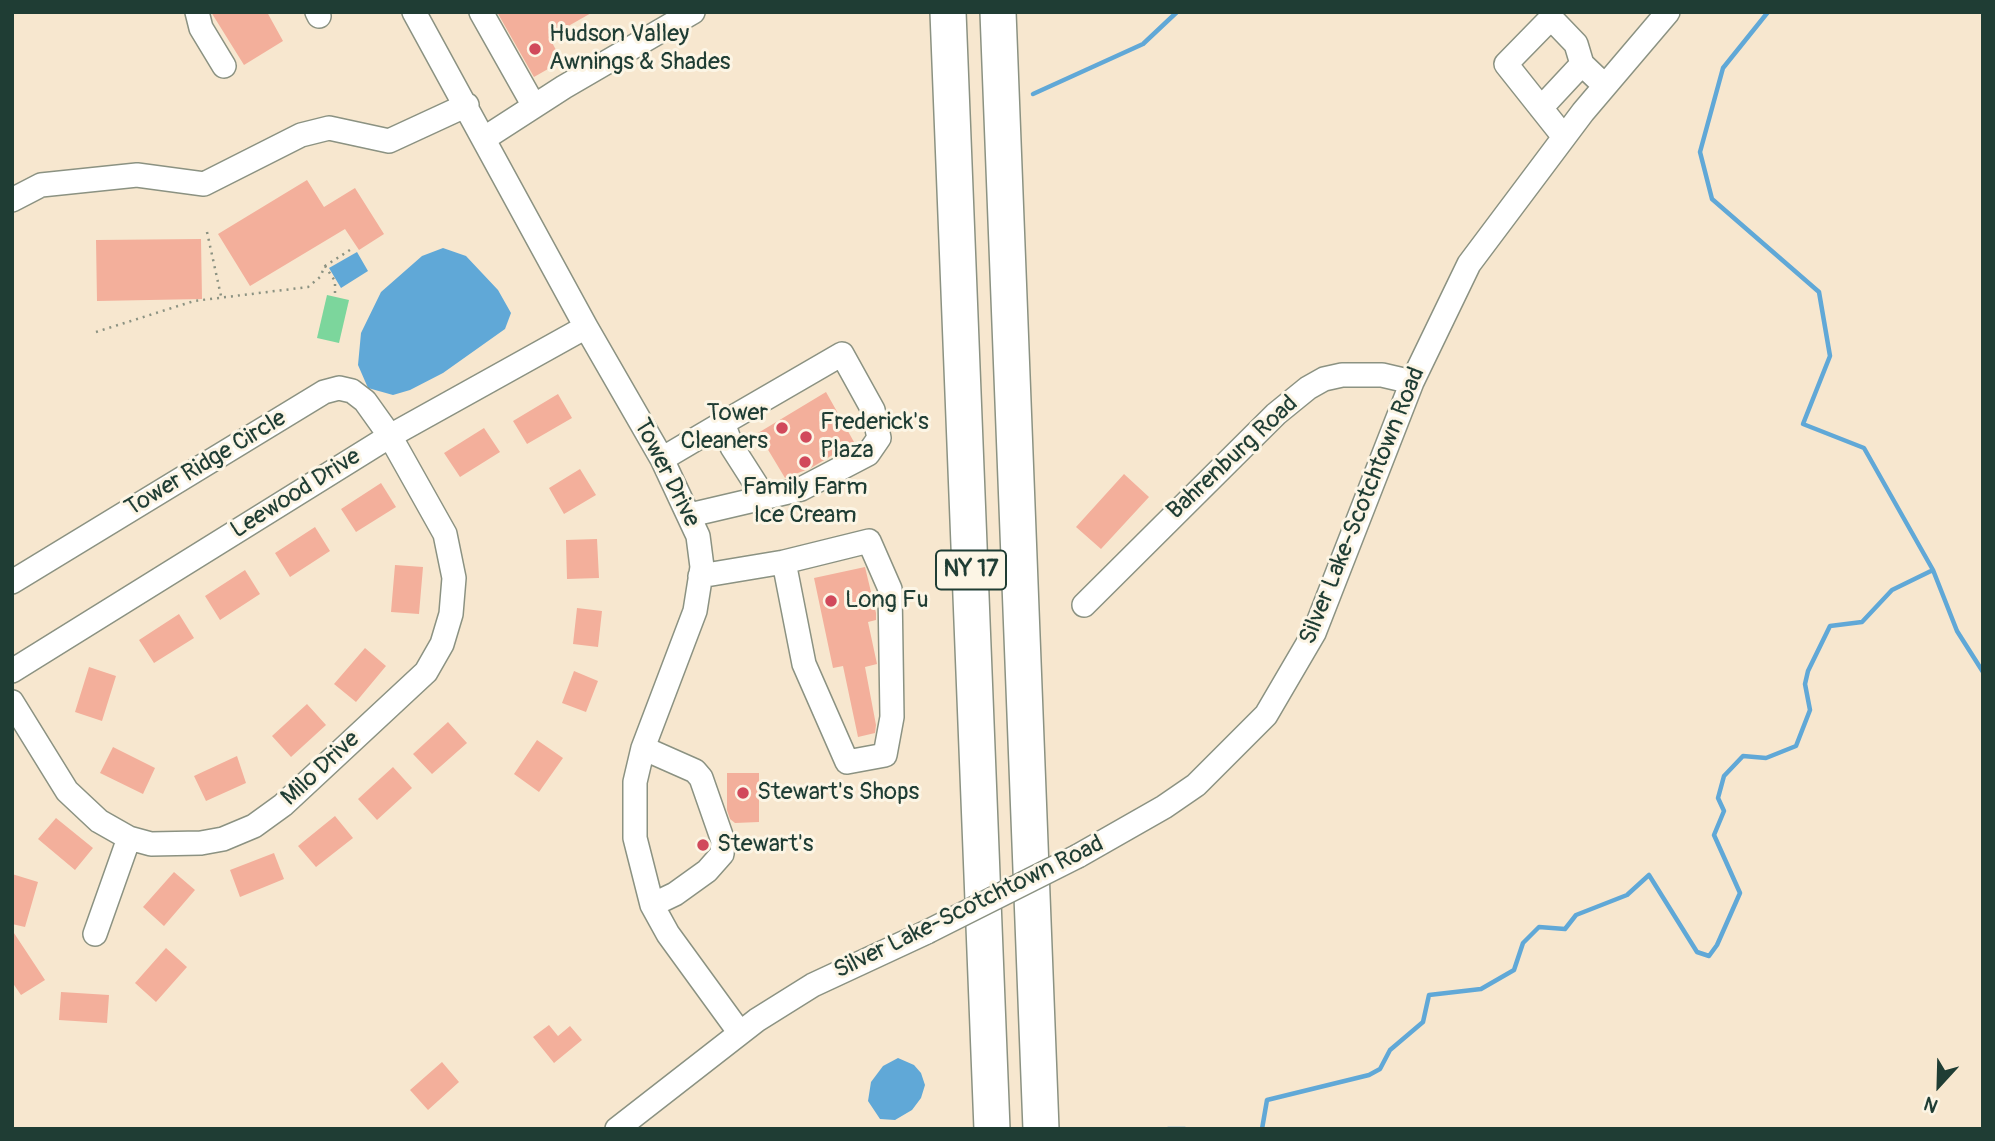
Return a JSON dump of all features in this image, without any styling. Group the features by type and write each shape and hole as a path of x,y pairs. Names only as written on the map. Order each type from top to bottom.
{"highway":[{"name":"NY 17","path":"948,12 992,1129"},
{"name":"NY 17","path":"998,12 1041,1129"}],"street":[{"path":"197,12 201,28 224,66"},
{"name":"Tower Drive","path":"414,12 586,327 662,458 698,536 700,576 695,611 643,748 635,782 635,838 652,905 668,934 740,1033"},
{"path":"481,12 534,106"},
{"path":"485,138 693,12"},
{"name":"Silver Lake-Scotchtown Road","path":"617,1129 740,1033 813,985 927,932 1078,856 1164,807 1196,785 1266,715 1314,633 1412,382 1469,264 1564,137 1668,12"},
{"path":"1564,137 1506,64 1550,18 1576,44 1582,64 1605,86"},
{"path":"1541,108 1582,64"},
{"path":"12,200 41,185 137,175 204,184 301,135 329,128 388,141 467,105"},
{"name":"Leewood Drive","path":"12,671 390,436 586,327"},
{"path":"662,458 842,354 873,410 879,438 868,454 801,489 690,515"},
{"name":"Bahrenburg Road","path":"1084,606 1276,414 1308,388 1324,379 1342,375 1382,375 1412,382"},
{"name":"Tower Ridge Circle","path":"12,582 324,392 339,388 352,391 365,401 390,436"},
{"path":"723,423 732,447 764,497"},
{"name":"Milo Drive","path":"12,702 67,791 99,821 129,838 151,844 201,843 223,839 254,827 283,805 426,672 442,644 451,614 454,578 445,534 390,436"},
{"path":"700,576 784,562 869,541 890,589 891,717 885,755 847,762 804,664 784,562"},
{"path":"643,748 695,771 701,778 723,841 722,854 707,871 675,894 652,905"},
{"path":"94,934 129,838"}],"path":[{"path":"207,232 221,296"},
{"path":"96,332 221,296 287,292 308,286 320,277 325,266 353,248"},
{"path":"325,266 335,281 335,295"}],"green space":[{"path":"327,295 349,300 339,343 317,338"}],"water":[{"path":"443,248 466,256 498,290 511,313 505,329 443,373 410,390 393,395 368,388 358,365 361,333 381,292 422,256"},
{"path":"357,252 368,271 341,288 329,268"},
{"path":"898,1058 914,1065 921,1073 925,1085 921,1098 912,1110 895,1120 880,1119 868,1101 871,1082 883,1066"}],"building":[{"path":"211,12 267,12 283,41 244,65"},
{"name":"Hudson Valley Awnings & Shades","path":"497,12 593,12 549,37 562,61 534,77"},
{"path":"307,180 324,207 355,188 384,234 359,250 345,229 250,286 218,234"},
{"path":"201,239 202,299 97,301 96,240"},
{"name":"Frederick's Plaza","path":"826,392 854,442 811,468 785,478 758,433"},
{"path":"558,394 572,418 527,444 513,421"},
{"path":"484,428 500,452 460,477 444,453"},
{"path":"580,469 596,495 564,514 549,488"},
{"path":"1124,474 1149,497 1101,549 1076,527"},
{"path":"381,483 396,507 356,532 341,509"},
{"path":"315,527 330,551 290,577 275,553"},
{"path":"597,539 599,578 567,579 566,540"},
{"path":"395,565 423,567 419,614 391,612"},
{"path":"865,567 876,613 876,620 868,622 877,664 865,667 876,725 875,733 858,737 843,666 833,668 814,578"},
{"path":"245,570 260,594 220,620 205,596"},
{"path":"577,608 602,611 598,647 573,644"},
{"path":"179,614 194,638 154,663 139,640"},
{"path":"365,648 386,666 356,702 334,684"},
{"path":"89,667 116,676 102,721 75,712"},
{"path":"574,671 598,681 586,712 562,703"},
{"path":"307,704 326,725 291,757 272,736"},
{"path":"448,722 467,743 432,774 413,754"},
{"path":"537,740 563,758 539,792 514,774"},
{"path":"113,747 155,768 143,794 100,773"},
{"path":"237,756 246,783 206,801 194,776"},
{"path":"393,767 412,788 377,820 358,799"},
{"name":"Stewart's Shops","path":"727,773 759,773 759,822 735,823 730,819 727,810"},
{"path":"335,816 353,838 316,867 298,846"},
{"path":"56,818 93,848 75,870 38,839"},
{"path":"274,853 284,879 240,897 230,870"},
{"path":"174,872 195,890 164,926 143,907"},
{"path":"12,874 38,882 25,927 12,924"},
{"path":"12,930 45,980 21,995 12,982"},
{"path":"166,948 187,967 156,1002 135,983"},
{"path":"61,992 109,995 107,1023 59,1020"},
{"path":"549,1025 558,1036 570,1026 582,1040 554,1063 533,1037"},
{"path":"442,1062 459,1082 428,1110 410,1090"}],"waterway":[{"path":"1033,94 1143,44 1177,12"},
{"path":"1768,12 1723,68 1700,152 1712,199 1819,292 1830,356 1803,424 1864,448 1933,570 1957,631 1983,672"},
{"path":"1262,1129 1267,1100 1369,1075 1380,1069 1390,1050 1423,1022 1429,995 1481,989 1514,970 1523,943 1539,927 1565,929 1576,915 1627,895 1649,875 1697,952 1709,956 1717,945 1740,893 1714,835 1724,811 1718,798 1724,776 1743,756 1766,758 1796,746 1810,710 1805,684 1808,671 1830,626 1862,622 1892,590 1933,570"},
{"path":"1168,1129 1185,1129"}],"place":[{"name":"Hudson Valley Awnings & Shades","path":"535,49"},
{"name":"Tower Cleaners","path":"782,428"},
{"name":"Frederick's Plaza","path":"806,437"},
{"name":"Family Farm Ice Cream","path":"805,462"},
{"name":"Long Fu","path":"831,601"},
{"name":"Stewart's Shops","path":"743,793"},
{"name":"Stewart's","path":"703,845"}]}
